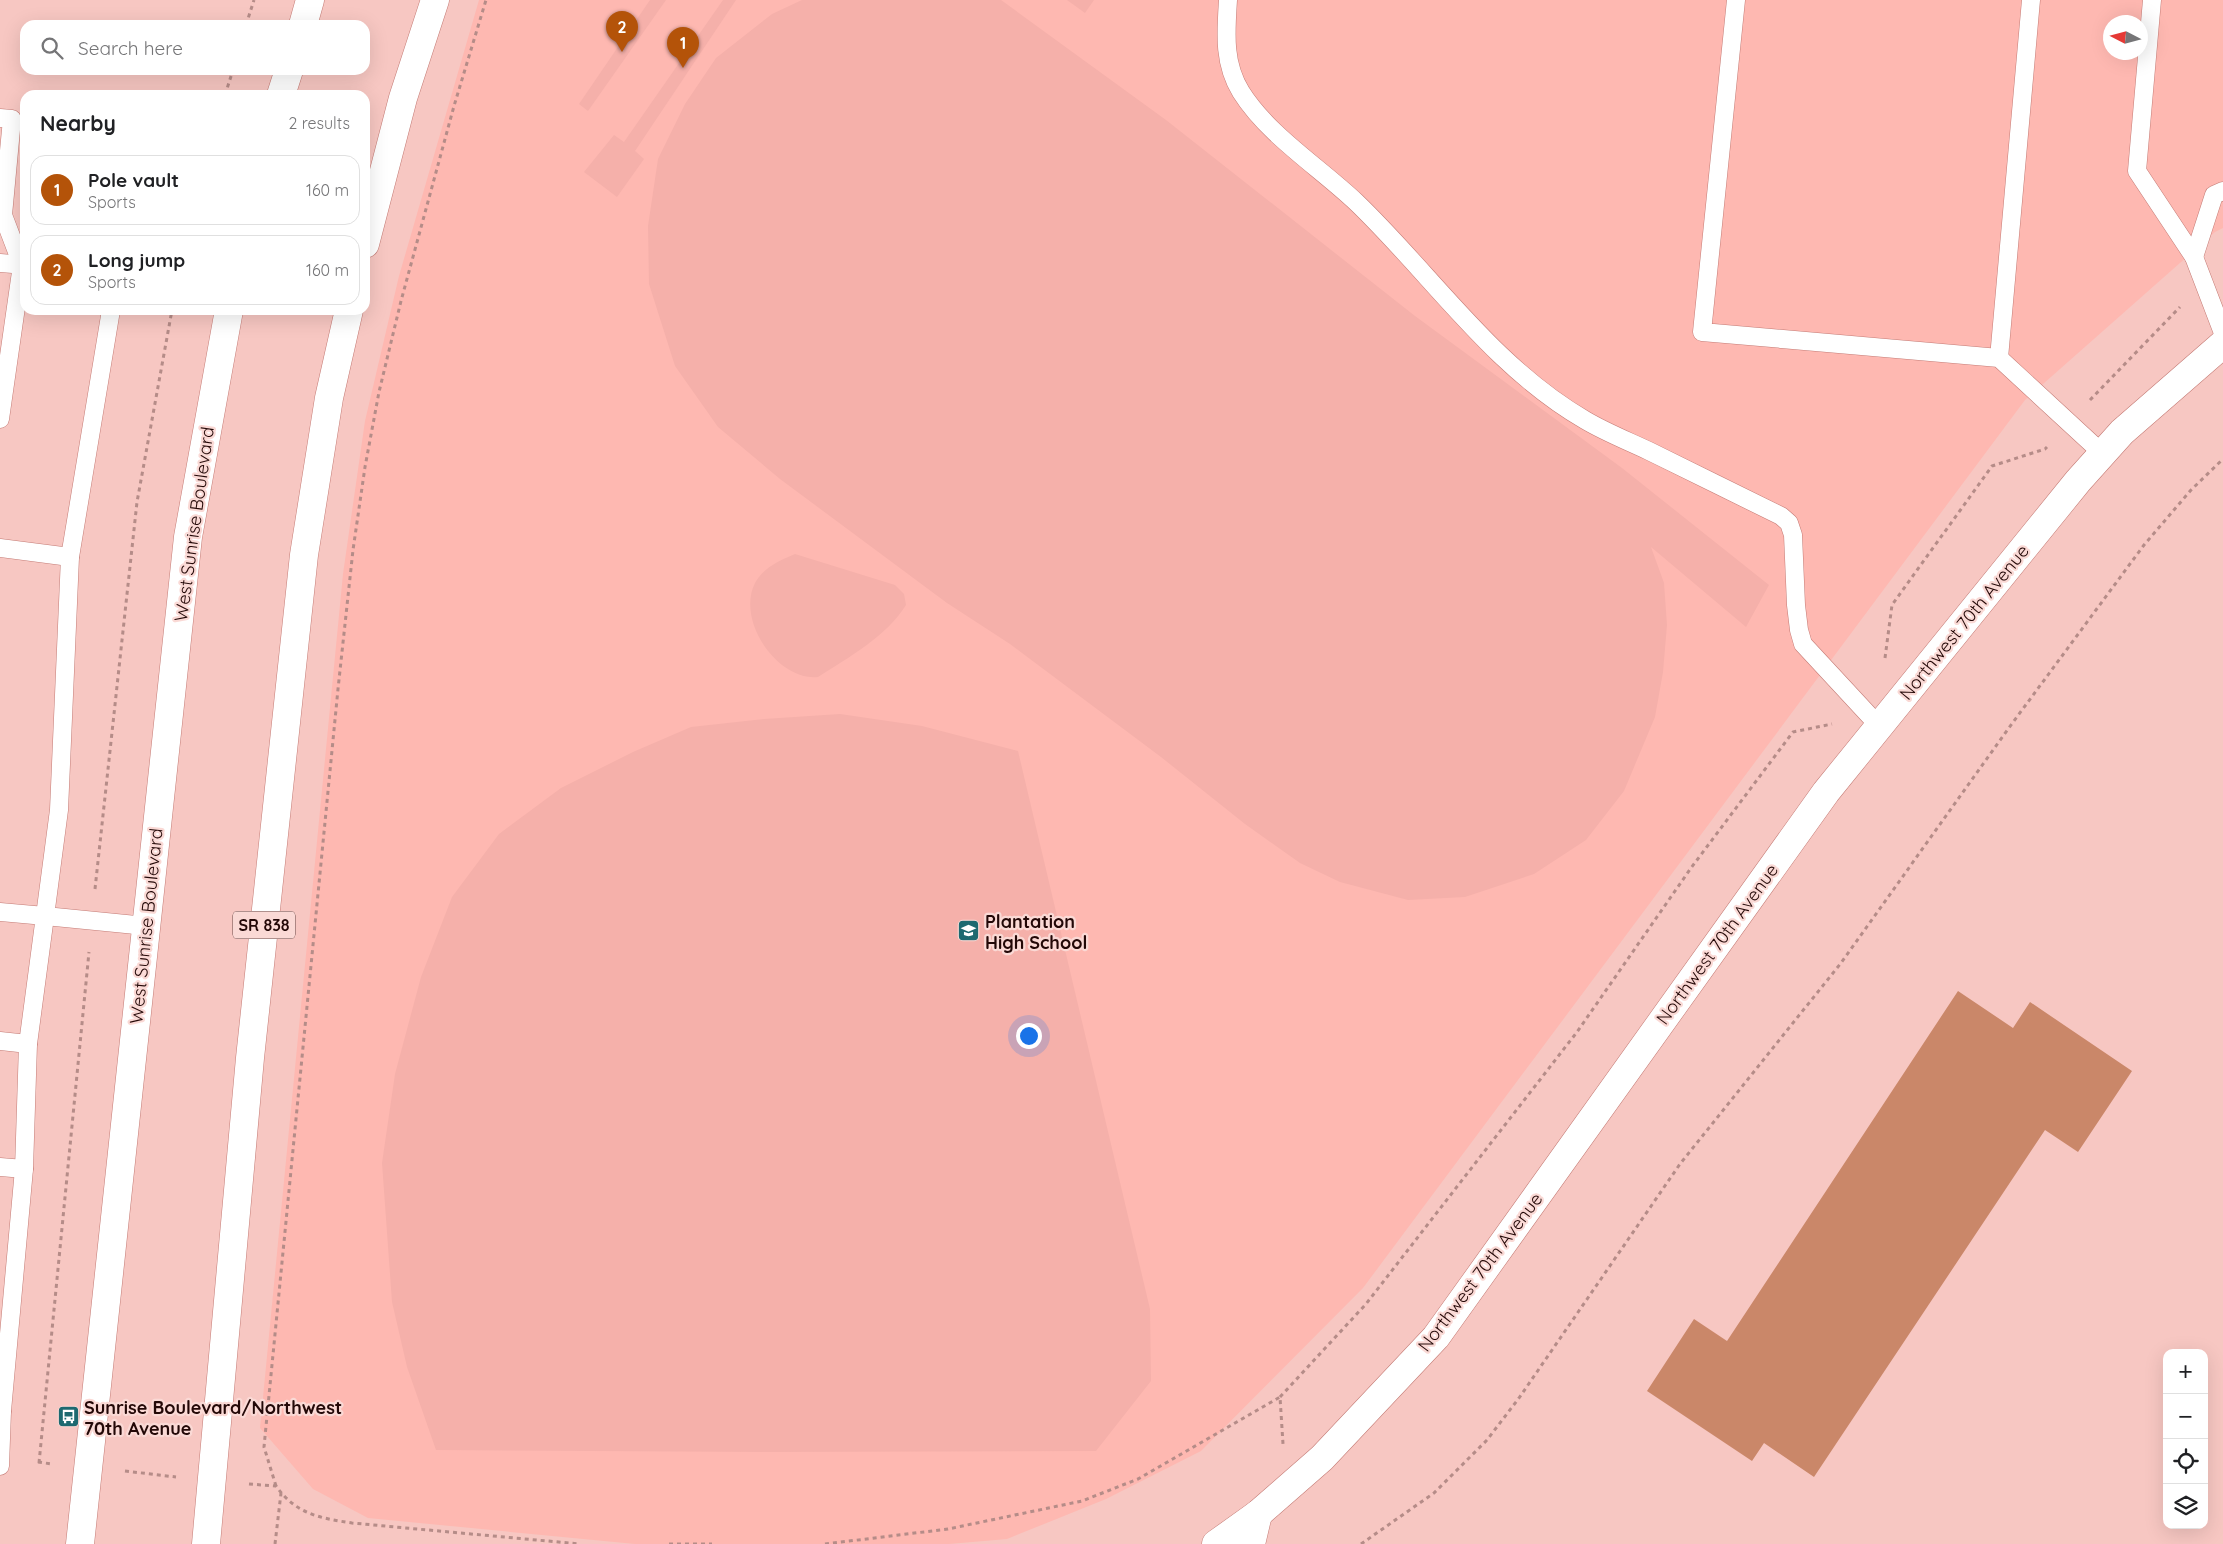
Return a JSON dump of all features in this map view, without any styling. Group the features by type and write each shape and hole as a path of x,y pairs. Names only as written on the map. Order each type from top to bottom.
{"main road":[{"path":"304,20 310,0"},
{"path":"370,225 403,98 435,0"},
{"path":"283,90 288,75"},
{"name":"West Sunrise Boulevard","path":"80,1544 188,537 228,315"},
{"name":"SR 838","path":"206,1544 249,1068 304,555 329,398 348,315"},
{"name":"Northwest 70th Avenue","path":"1216,1544 1258,1514 1322,1458 1436,1337 1826,792 2078,481 2122,432 2223,344"},
{"path":"1251,1544 1258,1514"}],"lane":[{"path":"1228,0 1226,44 1228,59 1241,92 1275,130 1355,202 1416,264 1476,331 1514,368 1585,420 1781,516 1789,523 1793,535 1798,630 1803,644 1879,726"},
{"path":"1736,0 1702,332 1999,358 2103,454"},
{"path":"1999,358 2030,0"},
{"path":"2152,0 2137,171 2194,257 2223,333"},
{"path":"0,118 12,119 3,215 20,255"},
{"path":"2194,257 2214,195 2223,191"},
{"path":"0,263 20,265"},
{"path":"0,419 20,291"},
{"path":"0,1465 1,1410 24,1169 28,1044 59,810 70,557 111,315"},
{"path":"0,548 70,557"},
{"path":"0,912 146,926"},
{"path":"0,1041 28,1044"},
{"path":"0,1167 24,1169"}],"path":[{"path":"248,20 254,0"},
{"path":"486,0 454,106 379,392 353,550 264,1447 276,1486 298,1507 317,1518 352,1524 580,1544"},
{"path":"227,90 231,75"},
{"path":"825,1544 948,1529 1082,1501 1138,1479 1280,1397 1366,1304 1577,1032 1691,868 1793,732 1838,723 1856,702 1885,661 1892,605 1992,466 2045,449 2164,321 2205,285"},
{"path":"39,1462 53,1335 92,921 137,502 171,315"},
{"path":"1362,1544 1434,1493 1487,1440 1520,1398 1680,1164 1841,963 2008,729 2144,545 2191,490 2223,459"},
{"path":"1280,1397 1285,1490"},
{"path":"0,1465 39,1462 276,1486"},
{"path":"275,1544 281,1492"},
{"path":"669,1544 712,1544"}],"shaded area":[{"name":"Plantation High School","path":"479,0 2223,0 2223,228 2215,232 2025,400 1363,1288 1201,1451 1106,1499 1007,1539 949,1544 635,1544 368,1518 313,1489 260,1428 343,574 365,421 399,276"},
{"path":"650,0 666,0 588,111 579,104"},
{"path":"723,0 736,0 635,151 644,159 617,197 584,172 614,135 624,142"},
{"path":"802,0 1001,0 1166,120 1415,316 1622,468 1769,585 1746,627 1651,547 1664,583 1667,625 1663,672 1655,717 1624,791 1586,840 1534,874 1465,897 1408,900 1340,882 1300,863 1245,824 1161,757 1010,644 947,603 780,479 718,427 675,366 649,284 648,226 658,159 685,104 716,58 772,14"},
{"path":"1067,0 1094,0 1085,13"},
{"path":"795,554 895,585 904,594 906,605 878,637 818,677 803,676 788,669 775,659 764,645 756,630 751,614 751,598 755,583 759,577 772,565"},
{"path":"840,714 922,726 1018,751 1150,1309 1151,1381 1096,1451 436,1450 407,1367 392,1302 382,1163 395,1074 421,977 452,897 499,834 561,788 633,752 691,727 764,719"}],"building":[{"path":"1958,991 2013,1028 2030,1002 2132,1071 2078,1152 2045,1130 1814,1477 1764,1443 1752,1461 1647,1391 1694,1319 1727,1341"}],"place":[{"name":"Long jump","path":"622,52"},
{"name":"Pole vault","path":"683,68"},
{"name":"Plantation High School","path":"969,931"},
{"name":"Sunrise Boulevard/Northwest 70th Avenue","path":"68,1417"}]}
